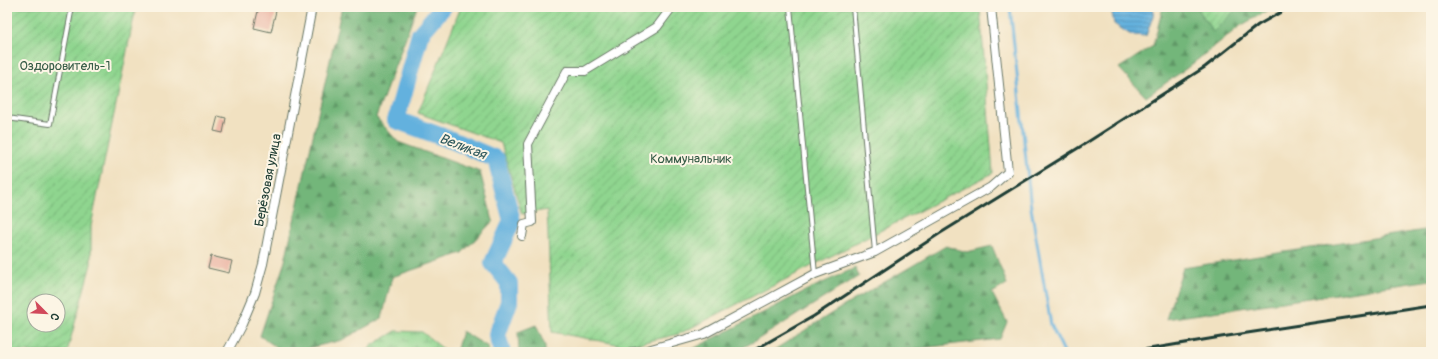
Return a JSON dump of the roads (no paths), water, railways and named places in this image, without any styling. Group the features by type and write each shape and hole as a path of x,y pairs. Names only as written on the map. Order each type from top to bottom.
{"street":[{"name":"Берёзовая улица","path":"226,352 242,324 255,293 263,264 312,7"},
{"path":"522,236 524,224 532,222 528,144 567,71 585,71 656,27 672,7"},
{"path":"631,352 644,351 704,334 815,274 875,252 991,187 1008,172 991,7"}],"lane":[{"path":"7,118 50,124 72,7"},
{"path":"790,7 815,274"},
{"path":"853,7 875,252"}],"water":[{"path":"1114,7 1154,7 1153,16 1146,36 1131,35 1114,24 1112,13"}],"waterway":[{"name":"Великая","path":"443,7 420,34 396,120 451,140 496,159 512,221 493,263 509,283 509,302 497,335 502,352"},
{"path":"1010,7 1031,208 1051,325 1064,352"}],"railway":[{"path":"751,352 814,316 939,234 1205,67 1258,25 1290,7"},
{"path":"1131,352 1431,305"}],"park label":[{"name":"Оздоровитель-1","path":"65,65"},
{"name":"Коммунальник","path":"691,158"}]}
